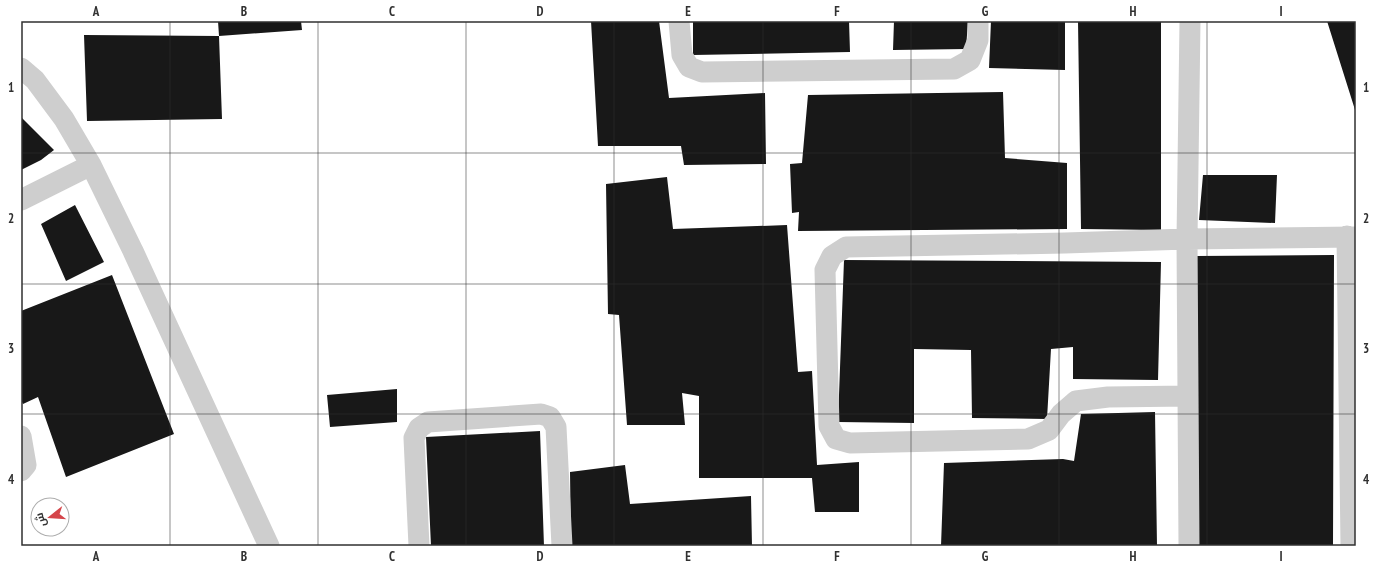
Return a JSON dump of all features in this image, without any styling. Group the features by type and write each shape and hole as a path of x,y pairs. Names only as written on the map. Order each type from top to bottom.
{"street":[{"path":"679,21 682,55 689,67 702,72 954,68 970,60 978,40 978,21"},
{"path":"1189,546 1187,239 1190,21"},
{"path":"21,68 35,80 64,119 91,165 133,250 269,546"},
{"path":"21,200 91,165"},
{"path":"1188,396 1108,397 1076,401 1061,414 1049,430 1028,438 850,443 836,439 829,426 825,270 832,256 846,247 1352,236 1352,546"},
{"path":"419,546 414,438 419,428 428,422 541,414 550,417 556,427 562,546"},
{"path":"21,436 26,465 21,471"}],"building":[{"path":"218,21 301,21 302,30 219,36"},
{"path":"591,21 659,21 669,98 765,93 766,164 684,165 681,146 598,146"},
{"path":"693,21 849,21 850,52 693,55"},
{"path":"894,21 968,21 966,49 893,50"},
{"path":"991,21 1065,21 1065,70 989,68"},
{"path":"1078,21 1161,21 1161,230 1081,229"},
{"path":"1327,21 1356,21 1356,113"},
{"path":"84,35 219,36 222,119 87,121"},
{"path":"1003,92 1005,158 1067,163 1067,229 798,231 799,212 792,213 790,164 802,163 808,95"},
{"path":"21,117 54,150 41,160 21,170"},
{"path":"1203,175 1277,175 1275,223 1199,220"},
{"path":"667,177 673,229 787,225 798,372 812,371 817,465 859,462 859,512 815,512 812,478 699,478 699,396 682,393 685,425 627,425 619,315 608,314 606,184"},
{"path":"75,205 104,262 66,281 41,224"},
{"path":"1334,255 1333,546 1195,546 1196,256"},
{"path":"844,260 1161,262 1158,380 1073,379 1073,347 1051,349 1047,419 972,418 971,350 914,349 914,423 838,422"},
{"path":"112,275 174,434 66,477 38,397 23,404 21,400 21,311"},
{"path":"397,389 397,422 330,427 327,395"},
{"path":"1155,412 1157,546 941,546 944,463 1063,459 1074,461 1081,414"},
{"path":"540,431 544,546 431,546 426,437"},
{"path":"625,465 630,504 751,496 752,546 571,546 570,472"}]}
